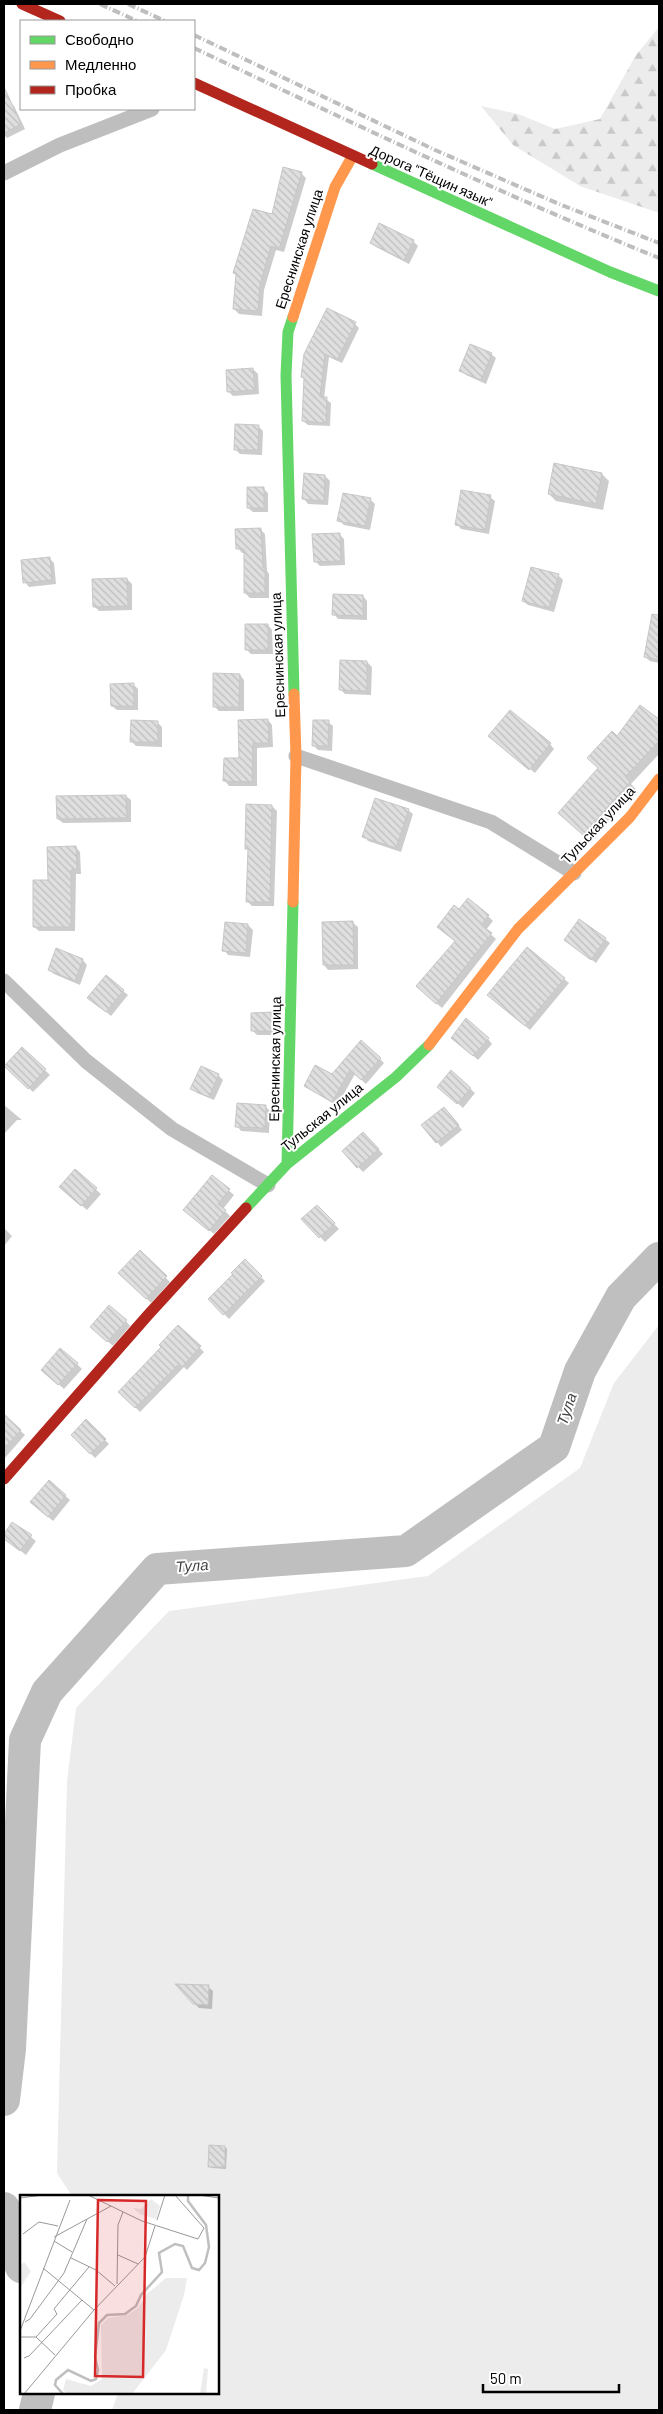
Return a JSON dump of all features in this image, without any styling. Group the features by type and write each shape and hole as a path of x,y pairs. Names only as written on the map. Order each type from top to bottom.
{"street":[{"path":"22,4 58,20"},
{"name":"Дорога \"Тёщин язык\"","path":"195,83 352,157 610,272 659,291"},
{"path":"4,173 60,145 149,110"},
{"name":"Ереснинская улица","path":"287,1164 296,756 287,478 286,375 288,332 335,187 352,157"},
{"path":"296,756 491,822 574,873"},
{"name":"Тульская улица","path":"4,1479 148,1315 287,1164 396,1077 434,1040 518,929 630,817 659,779"},
{"path":"4,981 86,1061 172,1129 268,1186"}],"green space":[{"path":"659,27 659,213 580,186 513,145 481,106 518,114 555,129 600,119 636,55"},
{"path":"659,1325 659,2410 112,2410 118,2394 219,2394 219,2195 71,2195 57,2173 67,1782 76,1708 169,1611 428,1576 580,1468 614,1383"}],"building":[{"path":"4,87 21,124 4,133"},
{"path":"283,167 302,172 279,249 271,246 260,285 258,311 233,309 236,274 233,273 253,209 272,214"},
{"path":"379,223 414,240 404,260 370,243"},
{"path":"327,308 356,322 337,360 325,354 320,397 327,397 326,423 302,421 304,378 301,377 304,354"},
{"path":"470,344 492,353 481,380 459,371"},
{"path":"253,368 255,390 227,392 226,370"},
{"path":"235,424 259,425 258,450 234,450"},
{"path":"554,463 602,473 596,504 548,494"},
{"path":"304,473 325,475 324,501 302,499"},
{"path":"247,487 264,487 264,508 247,508"},
{"path":"461,490 491,495 485,530 455,525"},
{"path":"343,493 371,498 365,526 337,521"},
{"path":"261,528 263,568 265,568 265,593 244,593 244,549 236,549 235,529"},
{"path":"340,533 341,561 314,562 312,534"},
{"path":"50,557 52,580 23,583 21,560"},
{"path":"531,567 559,574 549,608 522,601"},
{"path":"127,578 128,606 93,607 92,579"},
{"path":"333,594 363,595 363,616 332,615"},
{"path":"652,614 659,615 659,660 644,657"},
{"path":"245,624 268,624 268,650 245,650"},
{"path":"340,660 367,661 367,691 339,690"},
{"path":"213,673 240,674 239,707 213,707"},
{"path":"134,683 134,706 111,706 110,684"},
{"path":"640,705 659,719 659,741 625,777 630,782 583,835 558,813 598,768 587,758 612,731 617,736"},
{"path":"510,710 551,743 529,770 488,736"},
{"path":"268,719 269,743 253,743 252,782 223,781 224,758 239,758 238,720"},
{"path":"131,720 158,721 158,742 130,742"},
{"path":"313,720 329,720 328,746 312,746"},
{"path":"126,795 127,818 57,819 56,796"},
{"path":"375,798 409,809 396,848 362,837"},
{"path":"246,804 272,805 270,902 246,902 248,849 245,849"},
{"path":"76,846 77,869 71,870 71,927 33,927 33,880 48,880 47,847"},
{"path":"468,898 489,915 481,925 492,933 436,1004 416,986 455,941 437,927 454,905 459,909"},
{"path":"579,919 606,938 591,960 564,940"},
{"path":"353,921 354,965 323,965 322,922"},
{"path":"225,922 248,924 246,953 222,951"},
{"path":"527,947 565,978 525,1026 487,995"},
{"path":"56,948 83,959 75,981 48,970"},
{"path":"106,975 124,990 106,1012 87,998"},
{"path":"274,1012 274,1031 251,1031 251,1013"},
{"path":"466,1018 489,1038 473,1056 451,1038"},
{"path":"361,1040 381,1058 361,1080 350,1070 332,1102 304,1086 315,1065 332,1074"},
{"path":"22,1047 46,1069 28,1089 4,1066"},
{"path":"201,1066 219,1074 209,1097 190,1089"},
{"path":"451,1070 471,1088 457,1104 437,1087"},
{"path":"237,1103 266,1105 265,1128 235,1127"},
{"path":"444,1107 459,1125 436,1143 421,1125"},
{"path":"363,1132 379,1149 357,1168 342,1151"},
{"path":"75,1169 97,1188 81,1206 59,1187"},
{"path":"212,1175 230,1189 218,1204 226,1210 209,1231 183,1210"},
{"path":"317,1205 335,1223 319,1238 301,1219"},
{"path":"140,1250 167,1276 146,1299 118,1273"},
{"path":"245,1259 262,1276 223,1315 208,1299"},
{"path":"109,1305 127,1320 107,1342 90,1327"},
{"path":"178,1325 201,1346 182,1367 179,1364 135,1408 118,1392 161,1347 159,1345"},
{"path":"60,1348 78,1363 58,1385 41,1370"},
{"path":"4,1414 21,1430 4,1449"},
{"path":"86,1419 106,1439 90,1454 71,1435"},
{"path":"49,1480 66,1495 48,1517 30,1502"},
{"path":"12,1522 32,1535 20,1551 4,1539 4,1534"},
{"path":"175,1984 209,1985 208,2005 193,2004"},
{"path":"209,2145 225,2146 225,2167 208,2167"}],"waterway":[{"name":"Тула","path":"4,2100 10,2049 25,1740 47,1692 157,1569 406,1551 554,1447 580,1371 621,1297 659,1258"},
{"name":"Тула","path":"4,2208 8,2237 20,2265"},
{"name":"Тула","path":"35,2410 39,2394"}],"railway":[{"path":"100,4 135,20"},
{"path":"128,4 163,20"},
{"path":"195,35 435,150 559,204 659,243"},
{"path":"195,48 483,183 659,258"}],"traffic: fast":[{"path":"372,164 610,272 659,291"},
{"path":"293,317 288,332 286,375 294,694"},
{"path":"287,1164 293,902"},
{"path":"246,1208 287,1164 396,1077 429,1045"}],"traffic: slow":[{"path":"293,317 335,187 352,157"},
{"path":"293,902 296,756 294,694"},
{"path":"429,1045 518,929 630,817 659,779"}],"traffic: jam":[{"path":"22,4 58,20"},
{"path":"195,83 372,164"},
{"path":"4,1479 148,1315 246,1208"}]}
